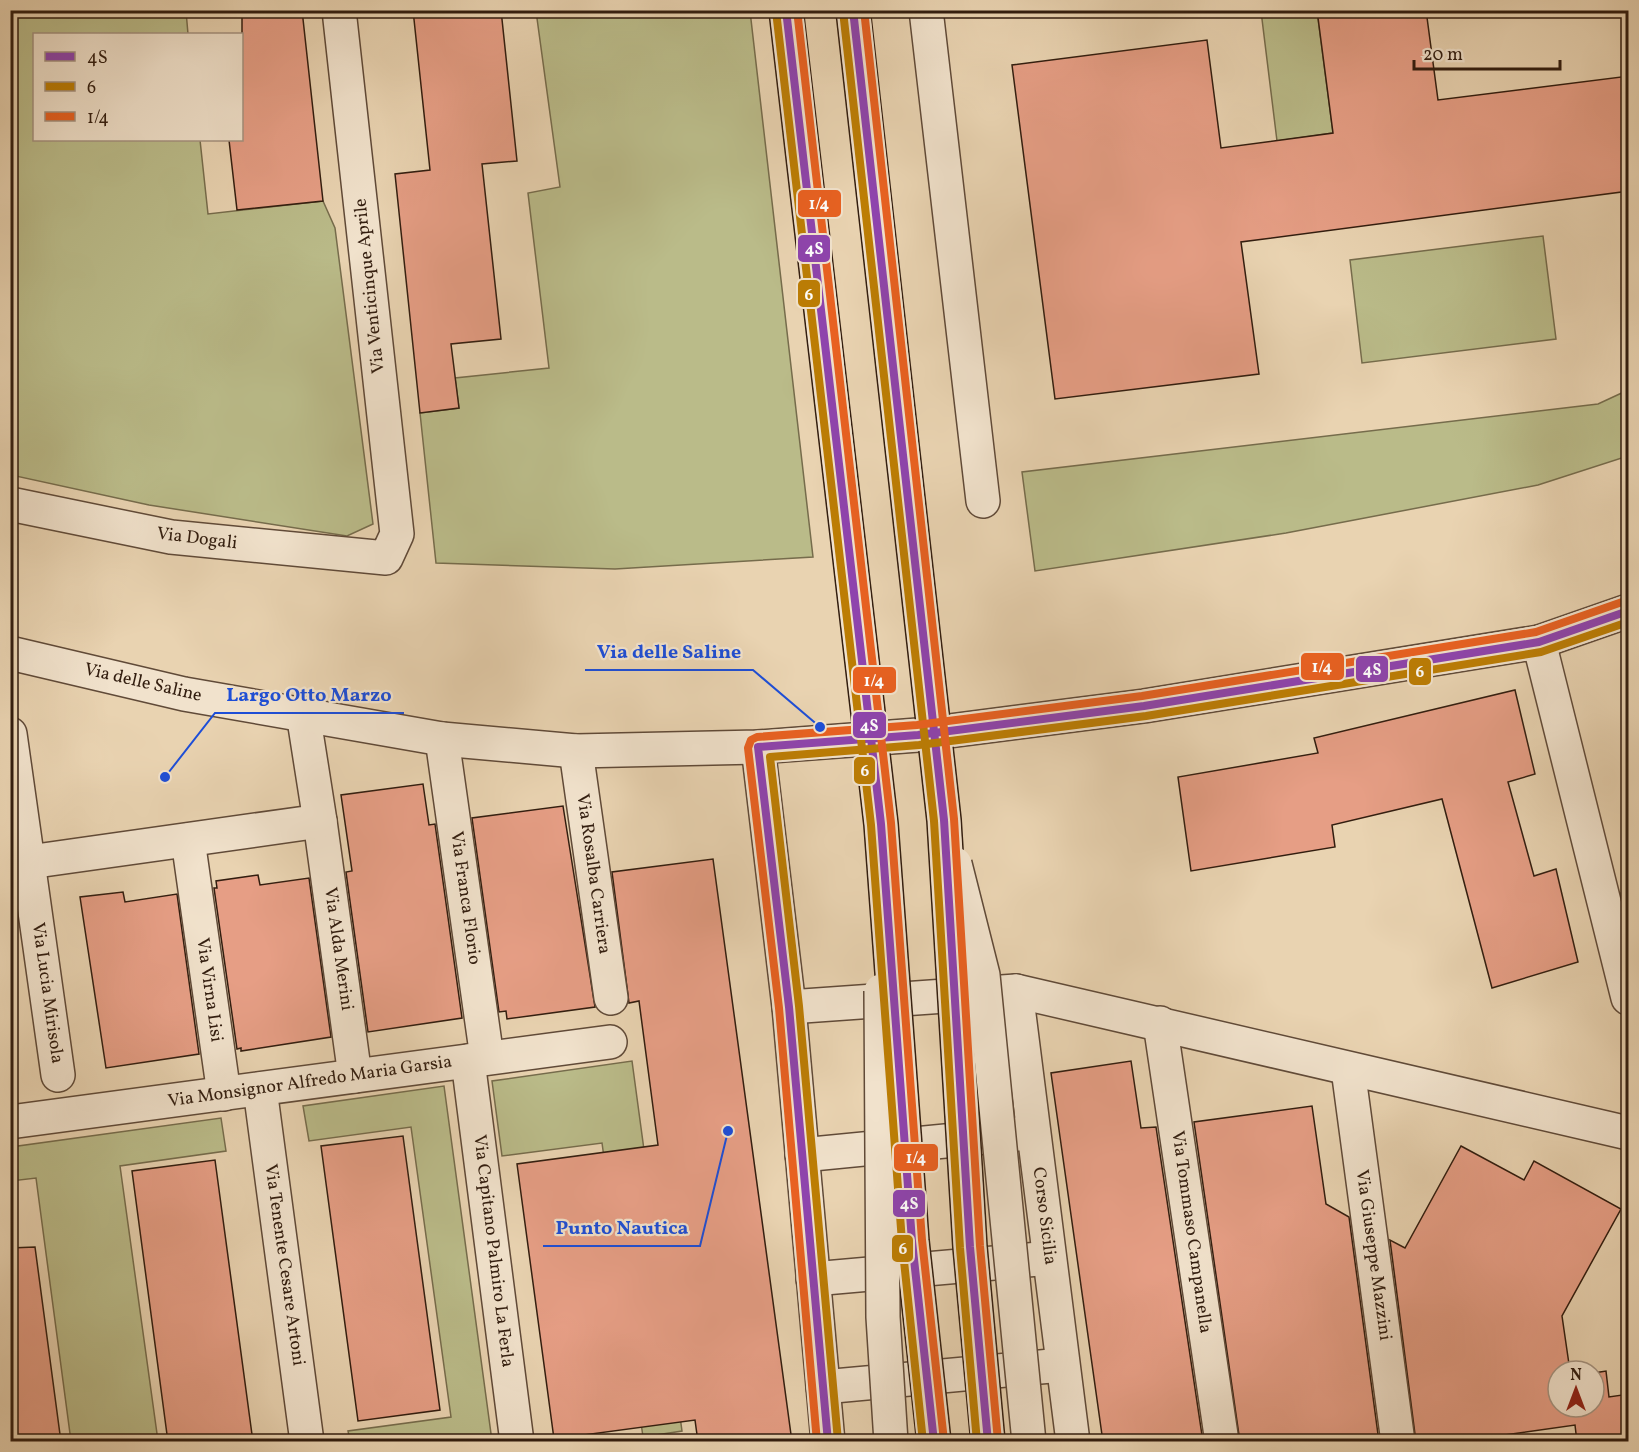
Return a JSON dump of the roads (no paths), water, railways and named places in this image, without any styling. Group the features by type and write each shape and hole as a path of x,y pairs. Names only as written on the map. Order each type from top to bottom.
{"street":[{"name":"Via Venticinque Aprile","path":"339,10 397,534 386,558"},
{"path":"786,10 881,825 912,1241 934,1442"},
{"path":"853,10 944,820 970,1247 988,1442"},
{"path":"926,10 983,501"},
{"name":"Via Dogali","path":"10,504 171,537 386,558"},
{"name":"Via delle Saline","path":"10,653 183,694 442,738 576,751 758,747 918,735 1144,706 1539,642 1629,611"},
{"path":"1539,642 1629,998"},
{"name":"Via Alda Merini","path":"303,713 355,1076"},
{"name":"Via Lucia Mirisola","path":"10,734 58,1075"},
{"name":"Via Franca Florio","path":"442,738 478,1059"},
{"path":"758,747 789,1007 828,1442"},
{"name":"Via Rosalba Carriera","path":"576,751 611,998"},
{"path":"944,820 983,975 1029,1442"},
{"path":"28,862 320,821"},
{"path":"881,825 880,1112 883,1283 891,1442"},
{"name":"Via Virna Lisi","path":"188,840 224,1094"},
{"path":"789,1007 1016,991 1629,1133"},
{"name":"Corso Sicilia","path":"1016,991 1073,1442"},
{"name":"Via Tommaso Campanella","path":"1160,1023 1222,1442"},
{"name":"Via Monsignor Alfredo Maria Garsia","path":"10,1122 610,1042"},
{"name":"Via Capitano Palmiro La Ferla","path":"478,1059 517,1442"},
{"name":"Via Giuseppe Mazzini","path":"1347,1069 1398,1442"},
{"name":"Via Tenente Cesare Artoni","path":"260,1089 307,1442"},
{"path":"802,1155 1034,1132"},
{"path":"813,1279 1050,1258"},
{"path":"823,1387 1064,1365"}],"place":[{"name":"Via delle Saline","path":"820,727"},
{"name":"Largo Otto Marzo","path":"165,777"},
{"name":"Punto Nautica","path":"728,1131"}]}
